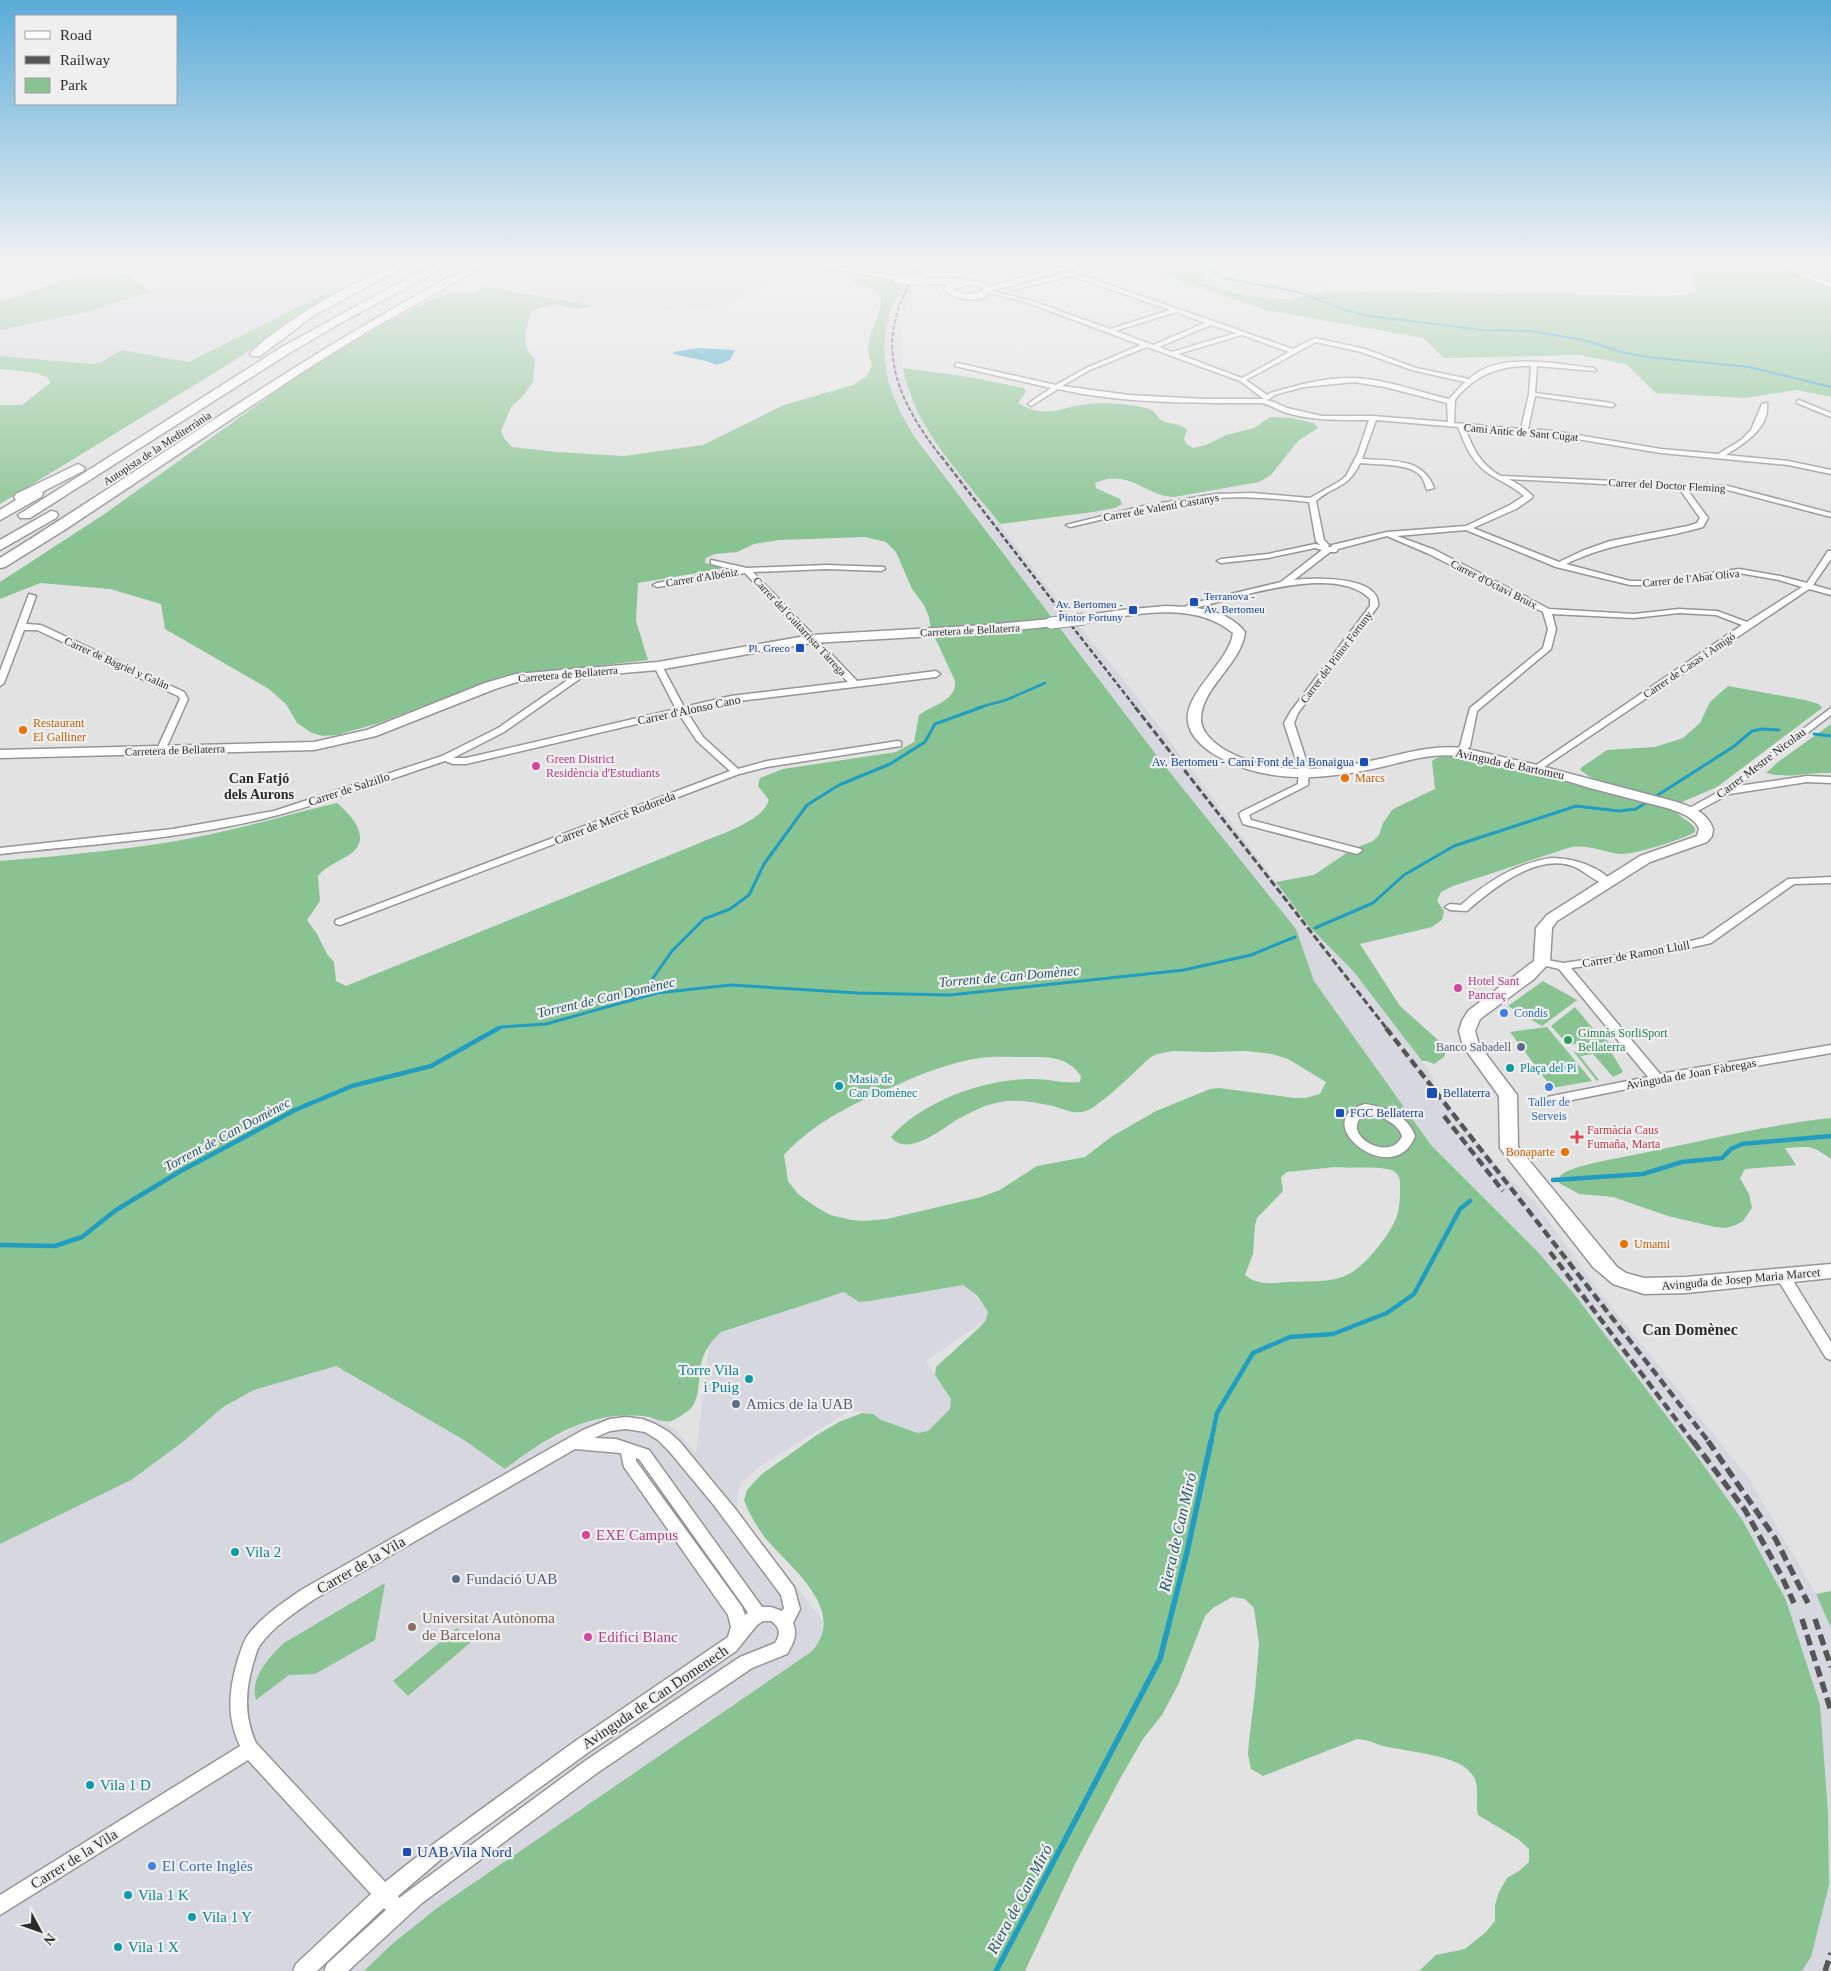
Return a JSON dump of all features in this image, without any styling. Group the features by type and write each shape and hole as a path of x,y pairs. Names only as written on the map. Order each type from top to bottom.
{"highway":[{"path":"0,516 256,354"},
{"name":"Autopista de la Mediterrània","path":"0,531 282,354"},
{"name":"Autopista de la Mediterrània","path":"114,475 304,354"},
{"path":"0,564 154,466 322,354"},
{"path":"0,509 80,466"},
{"path":"0,575 104,504 154,466"},
{"path":"0,546 60,510"}],"street":[{"path":"1031,404 1088,369 1129,354"},
{"name":"Camí Antic de Sant Cugat","path":"1172,354 1242,380 1267,400 1285,410 1322,418 1373,418 1568,435 1661,451 1788,463 1831,472"},
{"path":"1242,380 1288,354"},
{"path":"1374,354 1414,369 1468,381"},
{"path":"1451,425 1451,402 1468,381 1479,372 1506,364 1534,364 1593,370"},
{"path":"1524,431 1532,394 1534,364"},
{"path":"957,365 1055,388 1130,397 1204,401 1267,400 1272,394 1303,385 1354,380 1385,385 1451,402"},
{"path":"1532,394 1612,406"},
{"path":"1799,402 1831,415"},
{"path":"1718,457 1749,438 1760,423 1765,404"},
{"path":"1327,547 1320,541 1312,500 1317,495 1346,482 1358,461 1373,418"},
{"path":"1221,561 1268,556 1316,546 1327,547 1387,534 1467,528 1512,507 1528,496 1521,488 1486,469 1472,454 1461,427"},
{"path":"1358,461 1406,467 1420,471 1430,488"},
{"name":"Carrer del Doctor Fleming","path":"1500,477 1728,488 1831,515"},
{"path":"1559,565 1578,555 1614,542 1679,532 1700,525 1704,518 1681,486"},
{"name":"Carrer de Valentí Castanys","path":"1070,525 1140,509 1215,496 1312,500"},
{"name":"Carrer de l'Abat Oliva","path":"1467,528 1559,565 1630,583 1658,583 1739,571 1809,586 1831,593"},
{"name":"Carrer d'Octavi Bruix","path":"1387,534 1432,552 1547,611 1552,629 1546,649 1473,710 1465,746 1461,752"},
{"path":"1187,609 1192,606 1284,584 1327,547"},
{"name":"Carrer de Casas i Amigó","path":"1538,768 1748,625 1809,586 1831,553"},
{"name":"Carrer del Guitarrista Tàrrega","path":"714,562 747,570 856,685"},
{"path":"747,570 826,567 881,568"},
{"name":"Carrer d'Albéniz","path":"657,585 747,570"},
{"name":"Carrer del Pintor Fortuny","path":"1284,584 1312,580 1344,583 1358,587 1373,596 1375,601 1374,606 1294,713 1289,723 1304,769 1304,775"},
{"path":"0,684 2,672 32,596"},
{"name":"Avinguda de Bartomeu","path":"1084,619 1187,609 1222,618 1233,625 1240,632 1238,643 1198,704 1193,716 1196,730 1208,744 1226,756 1270,771 1304,775 1332,772 1416,754 1441,751 1461,752 1538,768 1684,810"},
{"path":"1547,611 1634,616 1679,611 1716,613 1748,625"},
{"name":"Carretera de Bellaterra","path":"0,754 314,746 371,734 490,686 516,678 658,666 811,639 987,629 1084,619"},
{"name":"Carrer de Bagriel y Galán","path":"20,627 38,627 181,694 184,698 162,751"},
{"path":"658,666 682,711 700,739 736,772"},
{"name":"Carrer de Salzillo","path":"0,851 115,839 251,819 276,813 445,758 502,730 586,671"},
{"name":"Carrer d'Alonso Cano","path":"445,758 453,761 466,761 732,699 936,674"},
{"name":"Carrer Mestre Nicolau","path":"1684,810 1725,792 1831,711"},
{"name":"Carrer de Mercè Rodoreda","path":"340,922 736,772 767,764 898,744"},
{"path":"1304,775 1304,785 1244,814 1247,822 1358,851"},
{"path":"1725,792 1807,779 1831,780"},
{"path":"1542,962 1544,956 1543,934 1548,923 1608,882 1650,857 1702,839 1706,835 1705,824 1684,810"},
{"path":"1450,907 1463,909 1488,888 1519,870 1541,863 1566,861 1608,882"},
{"name":"Carrer de Ramon Llull","path":"1542,962 1563,966 1654,953 1707,941 1792,881 1831,880"},
{"name":"Avinguda de Josep Maria Marcet","path":"1542,962 1528,975 1474,1015 1468,1027 1471,1046 1508,1095 1510,1110 1509,1148 1587,1247 1610,1272 1620,1279 1644,1286 1659,1286 1831,1271"},
{"path":"1563,966 1657,1079"},
{"name":"Avinguda de Joan Fàbregas","path":"1552,1100 1831,1048"},
{"path":"1365,1108 1374,1108 1391,1115 1405,1127 1408,1135 1406,1141 1402,1147 1394,1151 1375,1151 1358,1142 1350,1128 1351,1118 1356,1112 1365,1108"},
{"path":"1782,1275 1831,1354"},
{"name":"Carrer de la Vila","path":"398,1910 250,1749 238,1719 239,1682 253,1642 275,1617 307,1595 602,1427 632,1423 649,1427 665,1436 711,1488 788,1592 792,1609 785,1622"},
{"path":"575,1443 616,1445 628,1451 644,1454 758,1615 773,1614 785,1622"},
{"path":"628,1451 629,1463 736,1612 739,1627 730,1646"},
{"name":"Avinguda de Can Domenech","path":"303,1971 384,1895 434,1854 580,1748 730,1646 740,1636 746,1624 758,1615"},
{"name":"Avinguda de Can Domenech","path":"334,1971 398,1910 432,1883 591,1767 746,1662 781,1649 789,1636 785,1622"},
{"name":"Carrer de la Vila","path":"0,1906 250,1749"}],"shaded area":[{"path":"0,354 115,354 101,362 92,364 0,356"},
{"path":"144,354 205,354 189,362"},
{"path":"885,354 902,354 907,390 920,417 947,456 1070,616 1121,676 1309,926 1354,972 1433,1076 1434,1083 1432,1084 1498,1167 1534,1201 1599,1291 1750,1480 1816,1594 1831,1628 1831,1971 1802,1971 1811,1957 1829,1885 1828,1811 1820,1705 1786,1600 1743,1521 1699,1459 1575,1295 1538,1252 1431,1145 1314,981 1296,929 1164,765 903,419 893,398"},
{"name":"Universitat Autònoma de Barcelona","path":"963,1285 997,1312 926,1361 951,1399 950,1409 928,1431 918,1433 881,1420 873,1414 851,1410 760,1466 743,1482 738,1490 738,1510 742,1517 823,1621 823,1632 819,1644 789,1667 470,1971 0,1971 0,1544 64,1512 184,1441 223,1407 254,1390 336,1366 464,1440 505,1469 535,1448 580,1425 602,1418 627,1415 659,1420 676,1430 696,1454 710,1336 844,1292 859,1302"}],"green space":[{"path":"115,354 144,354 189,362 205,354 244,354 0,504 0,405 22,405 50,383 48,378 38,373 0,369 0,356 92,364 101,362"},
{"path":"333,354 531,354 535,359 533,382 522,397 511,407 501,431 512,447 624,456 703,445 784,405 853,385 867,376 872,366 868,354 885,354 888,379 894,398 914,436 1164,765 1296,929 1314,981 1431,1145 1538,1252 1575,1295 1699,1459 1743,1521 1786,1600 1820,1705 1828,1811 1829,1885 1811,1957 1802,1971 1419,1971 1436,1955 1465,1949 1486,1932 1495,1921 1495,1905 1499,1892 1507,1878 1529,1862 1529,1849 1518,1839 1478,1815 1477,1786 1474,1777 1468,1769 1458,1763 1433,1755 1357,1739 1263,1776 1251,1769 1248,1754 1259,1644 1254,1608 1245,1599 1232,1597 1213,1608 1205,1616 1178,1685 1162,1715 1143,1739 1121,1777 1076,1862 1025,1971 364,1971 391,1945 437,1908 811,1652 821,1637 824,1622 820,1607 813,1592 757,1526 744,1500 747,1490 762,1474 817,1435 839,1422 862,1413 873,1414 881,1420 918,1433 928,1431 950,1409 951,1399 935,1375 936,1367 980,1327 986,1320 988,1312 978,1296 963,1285 859,1302 844,1292 721,1332 708,1346 702,1359 697,1395 692,1407 688,1411 668,1421 649,1417 620,1416 590,1421 551,1438 505,1469 464,1440 336,1366 254,1390 223,1407 184,1441 131,1480 0,1544 0,861 104,851 182,840 240,828 337,803 353,820 360,834 360,841 357,848 350,854 329,866 318,876 320,901 307,920 317,934 327,954 334,962 336,981 346,986 748,822 765,808 769,800 758,786 760,778 783,769 896,752 914,742 919,715 948,698 955,688 955,681 931,629 924,605 912,589 896,552 886,542 865,537 779,540 754,544 737,552 715,554 706,558 705,563 727,568 638,583 636,621 648,660 516,675 489,681 379,723 337,735 323,736 312,733 297,723 286,704 269,689 165,629 161,604 110,589 40,583 0,599 0,582 103,515 309,368","holes":["1173,1051 1246,1051 1272,1054 1288,1059 1326,1082 1320,1094 1305,1098 1219,1088 1210,1089 1156,1111 1111,1137 1085,1157 1037,1166 1000,1190 981,1197 887,1219 863,1221 830,1215 798,1194 788,1181 784,1155 809,1132 851,1106 938,1068 985,1057 1039,1057 1055,1059 1069,1064 1081,1076 1080,1082 1034,1079 1016,1080 976,1087 956,1094 937,1103 904,1124 891,1137 898,1143 915,1143 924,1140 958,1119 994,1103 1027,1101 1073,1112 1086,1111 1110,1095 1151,1057 1157,1054","1335,1167 1390,1170 1399,1177 1399,1209 1389,1232 1377,1249 1356,1270 1342,1277 1319,1281 1266,1283 1255,1281 1245,1275 1253,1254 1257,1218 1283,1191 1281,1177 1287,1172"]},
{"path":"1440,354 1831,354 1831,397 1797,390 1745,398 1656,393 1626,364 1579,355 1444,358"},
{"path":"903,368 969,377 1024,388 1026,392 1018,403 1037,411 1046,412 1094,403 1143,407 1151,410 1163,421 1185,428 1187,430 1184,439 1186,444 1193,448 1206,445 1226,435 1254,428 1270,417 1291,418 1314,423 1318,428 1298,441 1271,475 1259,482 1174,497 1154,492 1127,481 1107,479 1095,483 1096,488 1120,499 1122,504 1115,508 1000,524 956,470 929,432 909,390"},
{"path":"1728,686 1805,700 1819,704 1822,708 1717,787 1675,805 1673,808 1675,811 1693,825 1695,832 1681,839 1627,854 1594,848 1568,848 1453,886 1441,892 1437,901 1444,911 1442,920 1432,927 1360,944 1400,1006 1447,1048 1444,1057 1434,1064 1422,1061 1354,972 1309,926 1276,882 1314,875 1351,850 1373,841 1379,835 1383,823 1393,809 1435,789 1432,761 1441,757 1456,756 1495,762 1564,779 1603,783 1580,770 1607,750 1655,747 1683,738 1700,723 1710,702"},
{"path":"1831,724 1831,773 1774,775 1766,773 1778,762"},
{"path":"1543,981 1577,1000 1542,1026 1508,1006"},
{"path":"1575,1007 1594,1030 1597,1030 1613,1047 1610,1050 1623,1072 1613,1077 1593,1054 1580,1056 1599,1080 1597,1081 1574,1052 1589,1049 1584,1043 1568,1045 1551,1026"},
{"path":"1547,1027 1592,1081 1552,1088 1510,1032"},
{"path":"1831,1118 1831,1159 1810,1148 1785,1148 1796,1165 1745,1169 1740,1178 1749,1194 1752,1208 1743,1221 1726,1228 1668,1216 1613,1197 1579,1194 1559,1183 1560,1176 1566,1172 1599,1162 1760,1129"},
{"path":"385,1583 375,1640 315,1674 289,1675 256,1700 255,1684 258,1676 267,1661 284,1643"},
{"path":"1831,1591 1831,1628 1816,1594"},
{"path":"457,1628 471,1642 408,1696 393,1681"}],"water":[{"path":"673,354 733,354 730,360 717,365"}],"waterway":[{"path":"1631,354 1749,367 1831,387"},
{"path":"977,708 1006,700 1045,683"},
{"path":"626,1001 646,988 672,951 704,919 730,909 749,895 764,864 807,805 839,785 890,764 925,742 935,724 982,707"},
{"name":"Torrent de Can Domènec","path":"1315,928 1373,903 1404,875 1454,846 1576,806 1619,811 1636,809 1733,747 1752,731 1762,729 1779,730"},
{"name":"Torrent de Can Domènec","path":"1814,734 1831,736"},
{"name":"Torrent de Can Domènec","path":"499,1028 546,1024 657,993 731,985 857,993 950,995 1184,970 1251,955 1295,937"},
{"name":"Torrent de Can Domènec","path":"0,1245 55,1246 82,1237 116,1210 179,1172 295,1110 352,1086 431,1066 499,1028"},
{"name":"Riera de Can Miró","path":"1553,1180 1643,1174 1682,1162 1722,1158 1731,1149 1742,1144 1831,1136"},
{"name":"Riera de Can Miró","path":"1211,1442 1217,1413 1253,1353 1290,1337 1333,1334 1387,1313 1414,1294 1460,1209 1470,1201"},
{"name":"Riera de Can Miró","path":"996,1971 1160,1659 1187,1552 1211,1441"}],"railway":[{"path":"893,354 896,374 903,396 914,417 942,458"},
{"path":"941,456 1065,617"},
{"path":"1071,625 1136,708"},
{"path":"1135,707 1387,1029"},
{"path":"1386,1028 1709,1442"},
{"path":"1444,1116 1503,1191"},
{"path":"1550,1252 1693,1442"},
{"path":"1693,1441 1745,1510 1781,1575 1794,1603"},
{"path":"1708,1441 1775,1538 1808,1603"},
{"path":"1802,1619 1831,1711"},
{"path":"1815,1619 1831,1667"},
{"path":"1825,1971 1831,1953"}],"place":[{"name":"Terranova - Av. Bertomeu","path":"1194,602"},
{"name":"Av. Bertomeu - Pintor Fortuny","path":"1133,610"},
{"name":"Pl. Greco","path":"800,648"},
{"name":"Restaurant El Galliner","path":"23,730"},
{"name":"Av. Bertomeu - Camí Font de la Bonaigua","path":"1364,762"},
{"name":"Green District Residència d'Estudiants","path":"536,766"},
{"name":"Marcs","path":"1345,778"},
{"name":"Hotel Sant Pancraç","path":"1458,988"},
{"name":"Condis","path":"1504,1013"},
{"name":"Gimnàs SorliSport Bellaterra","path":"1568,1040"},
{"name":"Banco Sabadell","path":"1521,1047"},
{"name":"Plaça del Pi","path":"1510,1068"},
{"name":"Masia de Can Domènec","path":"839,1086"},
{"name":"Taller de Serveis","path":"1549,1087"},
{"name":"Bellaterra","path":"1432,1093"},
{"name":"FGC Bellaterra","path":"1340,1113"},
{"name":"Farmàcia Caus Fumaña, Marta","path":"1577,1137"},
{"name":"Bonaparte","path":"1565,1152"},
{"name":"Umami","path":"1624,1244"},
{"name":"Torre Vila i Puig","path":"749,1379"},
{"name":"Amics de la UAB","path":"736,1404"},
{"name":"EXE Campus","path":"586,1535"},
{"name":"Vila 2","path":"235,1552"},
{"name":"Fundació UAB","path":"456,1579"},
{"name":"Universitat Autònoma de Barcelona","path":"412,1627"},
{"name":"Edifici Blanc","path":"588,1637"},
{"name":"Vila 1 D","path":"90,1785"},
{"name":"UAB Vila Nord","path":"407,1852"},
{"name":"El Corte Inglés","path":"152,1866"},
{"name":"Vila 1 K","path":"128,1895"},
{"name":"Vila 1 Y","path":"192,1917"},
{"name":"Vila 1 X","path":"118,1947"}],"district":[{"name":"Can Fatjó dels Aurons","path":"259,786"},
{"name":"Can Domènec","path":"1690,1329"}]}
